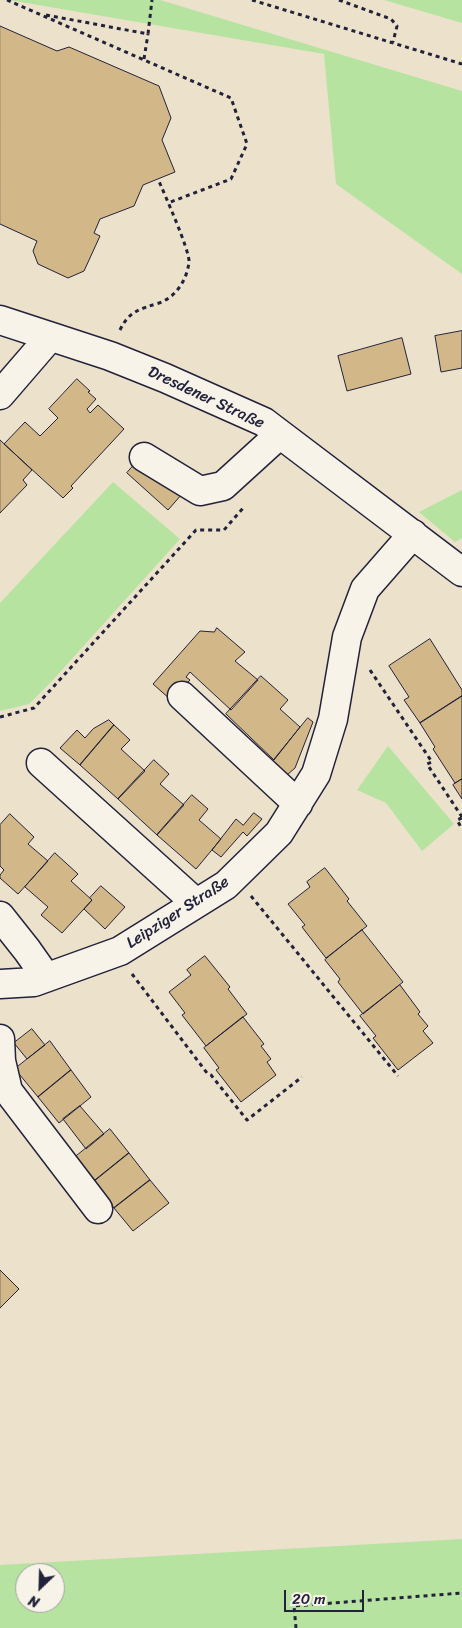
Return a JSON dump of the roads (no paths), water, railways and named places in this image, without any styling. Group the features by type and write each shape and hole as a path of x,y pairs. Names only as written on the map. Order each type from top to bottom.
{"street":[{"name":"Dresdener Straße","path":"0,320 110,356 264,422 462,572"},
{"path":"0,395 50,337"},
{"path":"144,457 200,491 223,486 279,435"},
{"name":"Leipziger Straße","path":"0,984 34,982 115,952 226,884 279,834 316,774 333,719 348,637 365,589 413,534"},
{"path":"182,696 298,804"},
{"path":"41,763 196,903"},
{"path":"0,916 46,977"},
{"path":"0,1039 1,1061 8,1091 98,1209"}]}
